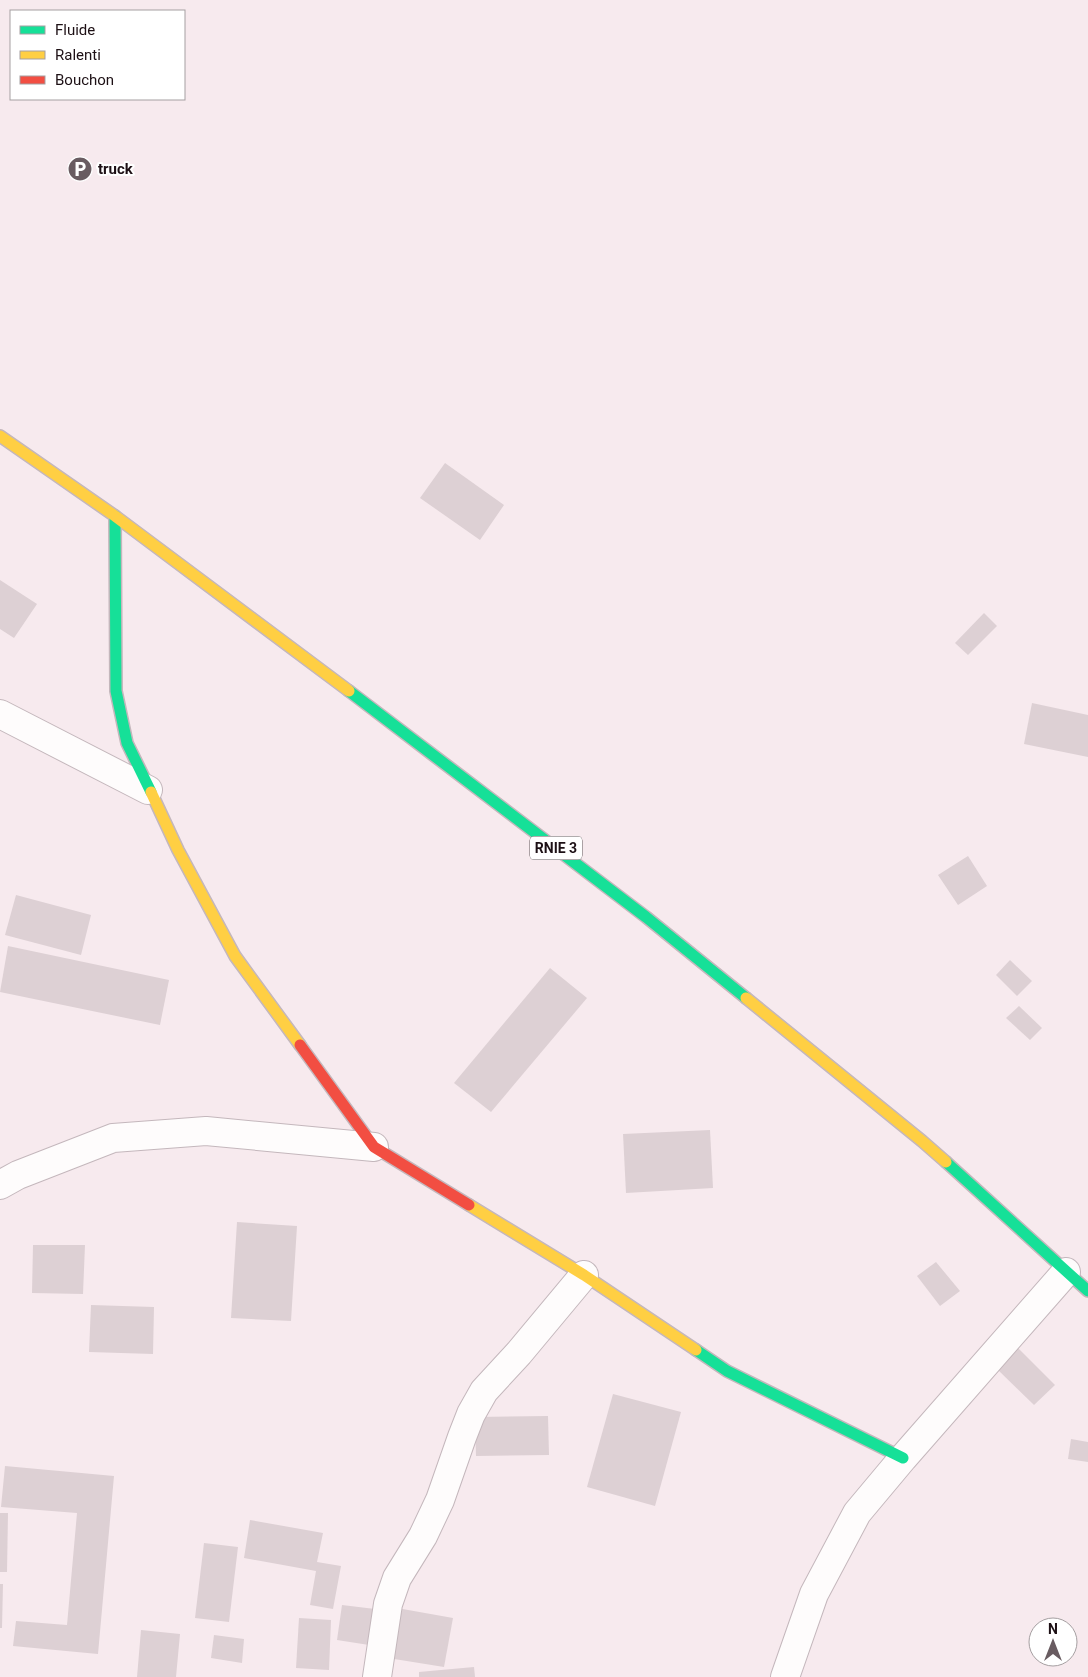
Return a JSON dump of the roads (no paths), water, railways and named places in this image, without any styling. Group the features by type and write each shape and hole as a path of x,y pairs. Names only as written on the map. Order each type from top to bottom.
{"main road":[{"name":"RNIE 3","path":"0,436 115,516 451,767 646,917 922,1141 1088,1291"},
{"path":"115,516 116,691 127,743 178,850 235,956 374,1147 584,1275 727,1371 903,1458"}],"street":[{"path":"0,714 148,790"},
{"path":"0,1186 18,1175 113,1138 206,1131 374,1147"},
{"path":"785,1677 814,1594 858,1513 903,1458 1066,1272"},
{"path":"377,1677 388,1604 397,1578 423,1536 440,1500 471,1414 484,1391 519,1353 584,1275"}],"place":[{"name":"truck","path":"80,169"}]}
